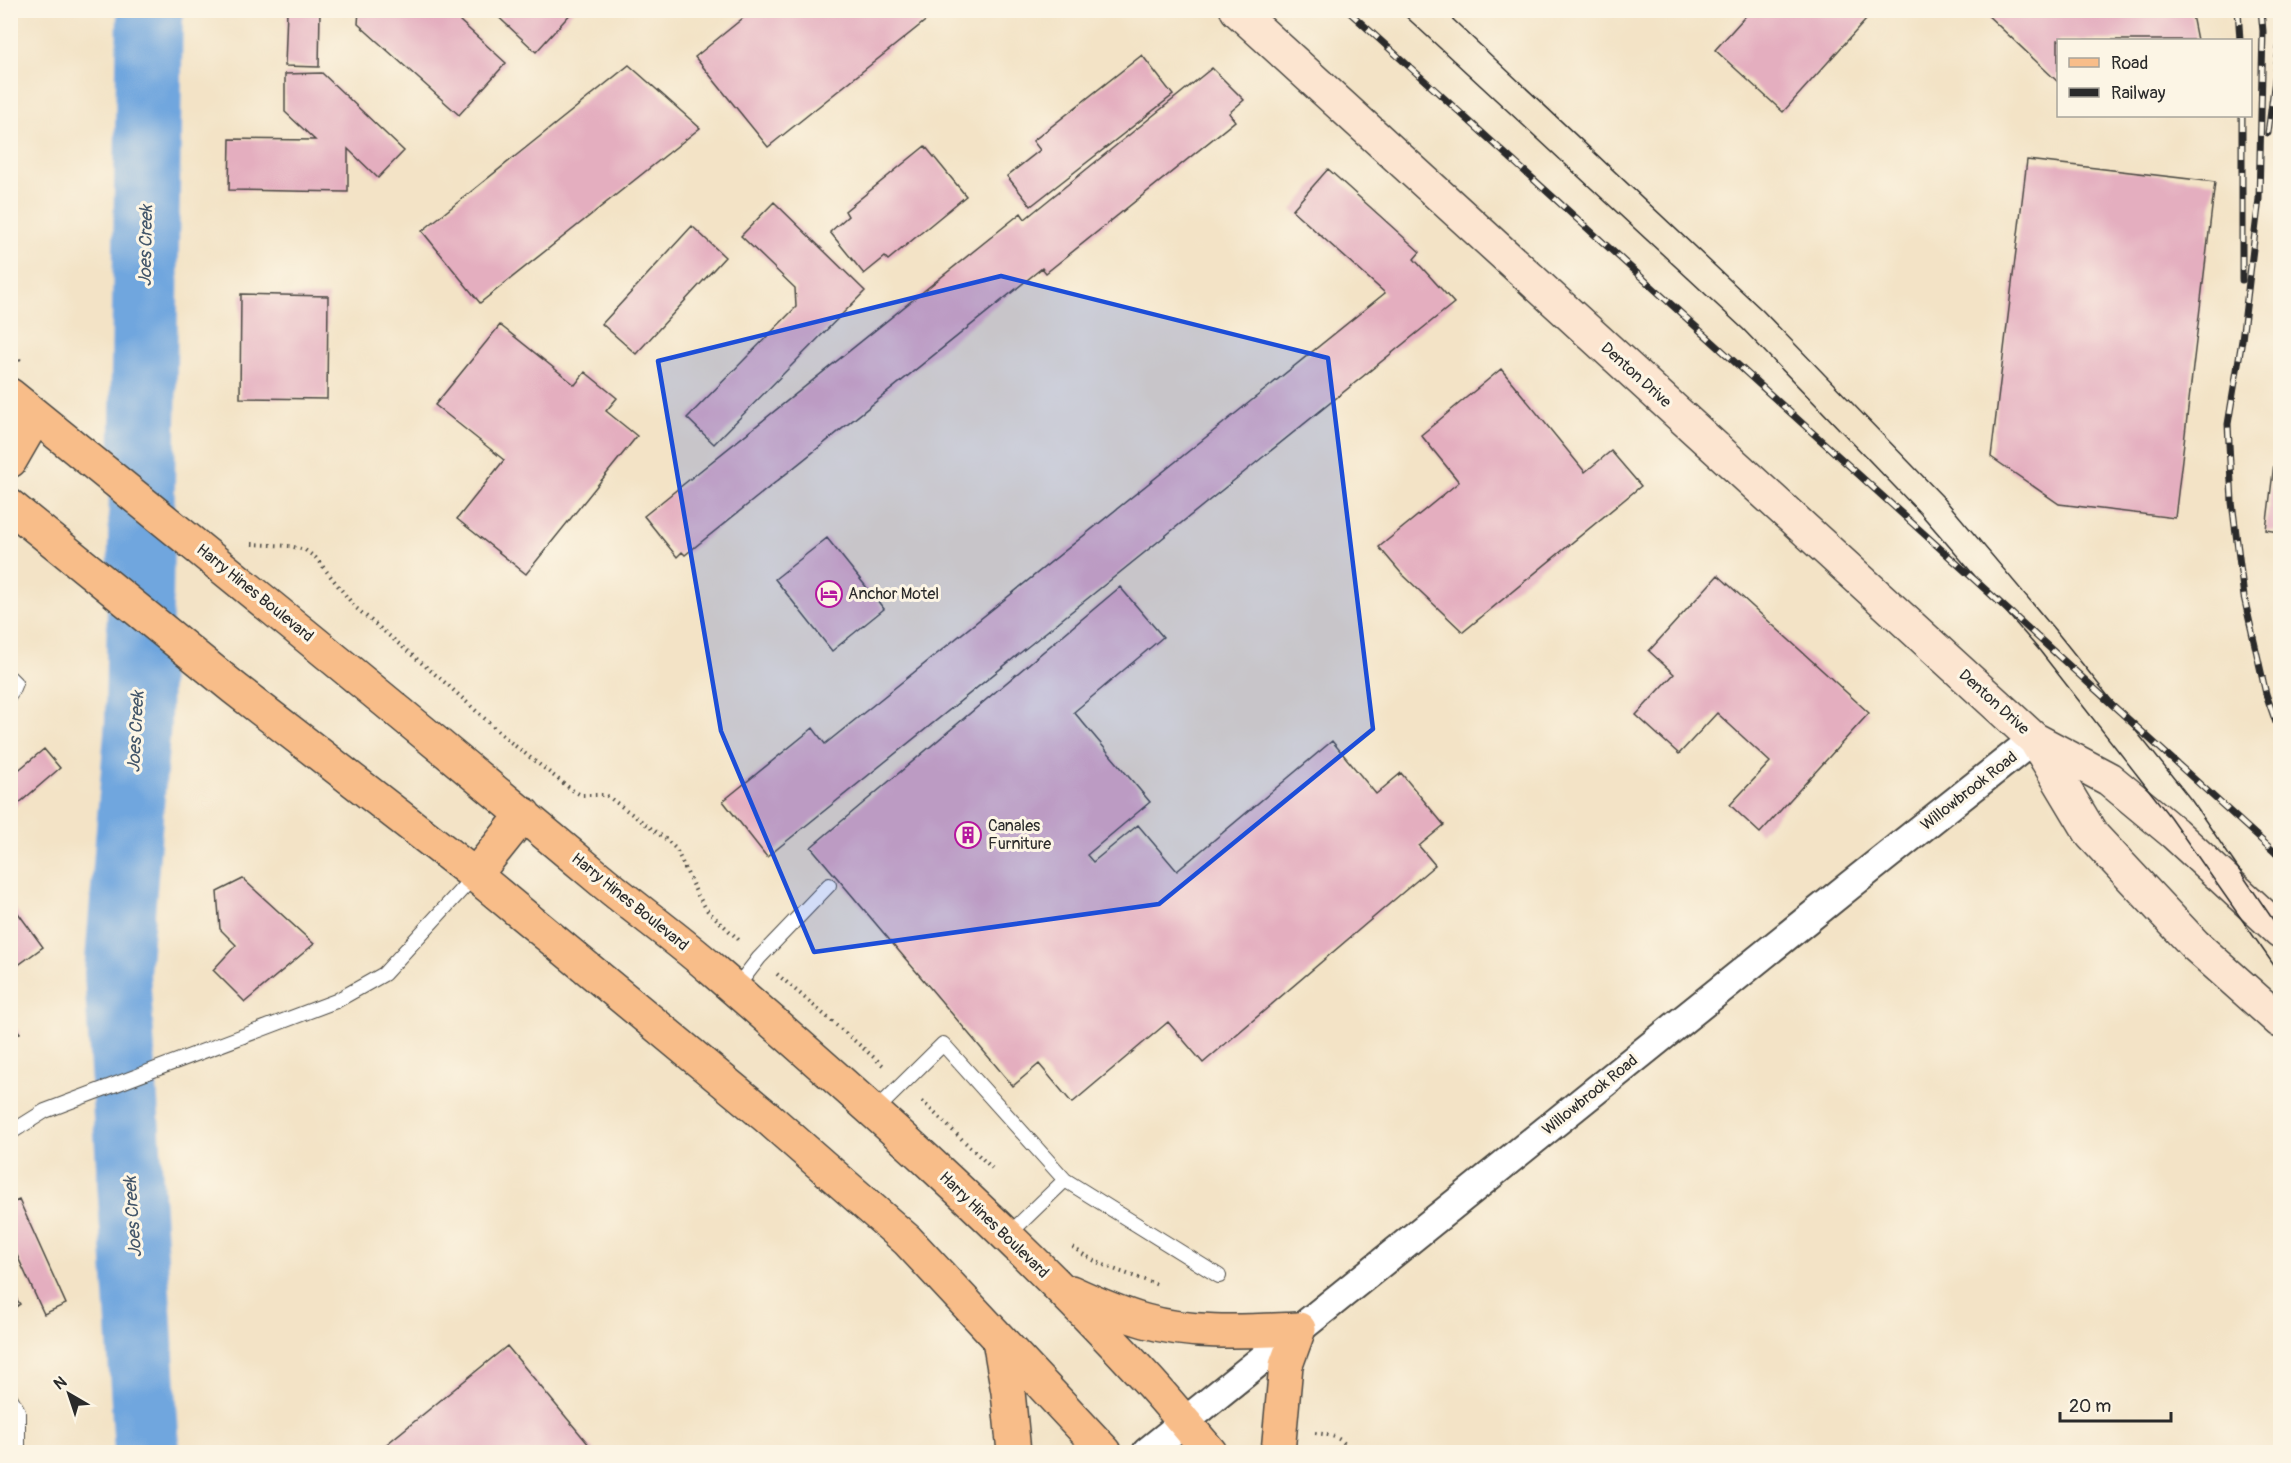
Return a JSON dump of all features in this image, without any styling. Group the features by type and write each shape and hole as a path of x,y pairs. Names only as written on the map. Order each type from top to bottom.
{"main road":[{"name":"Harry Hines Boulevard","path":"10,395 234,575 735,989 949,1180 1149,1381 1210,1452"},
{"path":"10,461 46,424"},
{"path":"10,506 234,688 475,875 768,1118 906,1240 1105,1452"},
{"path":"475,875 524,814"},
{"path":"1058,1287 1147,1322 1189,1328 1246,1331 1299,1329 1286,1365 1278,1452"},
{"path":"999,1340 1008,1392 1014,1452"}],"street":[{"name":"Denton Drive","path":"1237,10 2034,739 2109,779 2174,833 2280,931"},
{"name":"Denton Drive","path":"2034,739 2092,835 2195,945 2280,1021"},
{"name":"Willowbrook Road","path":"1147,1452 2034,739"}],"lane":[{"path":"10,678 15,683 10,695"},
{"path":"10,1132 45,1111 336,1001 384,974 475,875"},
{"path":"735,989 759,958 829,885"},
{"path":"873,1113 943,1044 1065,1180 1219,1276"},
{"path":"1006,1237 1065,1180"},
{"path":"10,1397 18,1411 18,1452"}],"path":[{"path":"245,542 254,545 290,546 304,550 316,558 355,607 449,686 509,741 572,790 581,795 606,795 659,833 676,849 697,894 717,921 903,1083 994,1170"},
{"path":"1035,1209 1082,1254 1160,1285"},
{"path":"1305,1431 1333,1435 1344,1441 1351,1452"}],"highlighted area":[{"path":"1001,276 1328,358 1373,729 1159,904 814,952 721,731 658,361"}],"building":[{"path":"287,10 320,10 319,67 285,66"},
{"path":"359,10 448,10 506,63 459,115 358,24"},
{"path":"491,10 574,10 536,52"},
{"path":"753,10 939,10 768,147 695,57"},
{"path":"1751,10 1875,10 1783,112 1715,50"},
{"path":"1982,10 2191,10 2197,39 2057,39 2057,81"},
{"path":"1142,55 1173,95 1031,206 1007,176 1040,150 1033,141"},
{"path":"629,65 700,128 480,303 422,231"},
{"path":"1212,68 1244,100 1229,113 1235,121 1046,273 1042,268 685,555 682,552 677,557 644,516 1021,213 1025,219"},
{"path":"322,73 404,151 378,178 348,149 348,192 229,190 230,139 315,140 285,112 285,74"},
{"path":"925,146 966,196 888,260 885,257 864,274 830,232 848,216 845,211"},
{"path":"2027,160 2215,182 2175,518 2059,504 1991,457"},
{"path":"1328,169 1420,252 1414,259 1454,303 767,857 723,801 813,728 825,744 1385,293 1292,210"},
{"path":"774,202 865,291 714,444 687,418 796,307 795,288 741,236"},
{"path":"692,226 725,257 636,354 602,324"},
{"path":"241,294 328,296 327,399 240,398"},
{"path":"500,325 575,385 585,372 617,398 606,411 637,436 526,574 457,519 504,460 435,405"},
{"path":"1501,369 1585,472 1611,451 1641,486 1463,632 1401,573 1379,547 1459,482 1421,435"},
{"path":"2280,422 2280,532 2266,530"},
{"name":"Anchor Motel","path":"827,538 884,609 832,651 775,579"},
{"path":"1718,575 1869,713 1760,833 1730,805 1770,762 1717,713 1679,754 1636,715 1674,674 1649,651"},
{"name":"Canales Furniture","path":"1120,587 1163,637 1074,712 1150,802 1087,855 1093,862 1138,825 1177,871 1332,741 1376,794 1401,773 1444,825 1419,846 1435,865 1203,1063 1168,1022 1072,1103 1039,1064 1013,1086 811,847"},
{"path":"44,749 60,768 10,811 10,777"},
{"path":"243,879 314,944 245,1002 213,970 236,945 220,929 217,892"},
{"path":"10,902 43,947 10,971"},
{"path":"10,1021 20,1033 10,1041"},
{"path":"19,1200 66,1304 44,1314 10,1240 10,1204"},
{"path":"10,1290 20,1304 10,1311"},
{"path":"507,1346 595,1452 377,1452"}],"waterway":[{"name":"Joes Creek","path":"147,1452 117,973 138,722 150,10"}],"tram line":[{"path":"1399,10 1743,329 1921,514 2040,651 2170,817 2280,974"},
{"path":"1443,10 1763,311 1942,496 2060,636 2192,801 2280,930"}],"railway":[{"path":"1347,10 2280,857"},
{"path":"2238,10 2240,39"},
{"path":"2261,10 2263,31 2259,199 2242,340 2228,424 2232,502 2244,597 2266,694 2280,734"},
{"path":"2268,133 2280,42"},
{"path":"2242,117 2242,280"}],"place":[{"name":"Anchor Motel","path":"829,594"},
{"name":"Canales Furniture","path":"968,835"}]}
